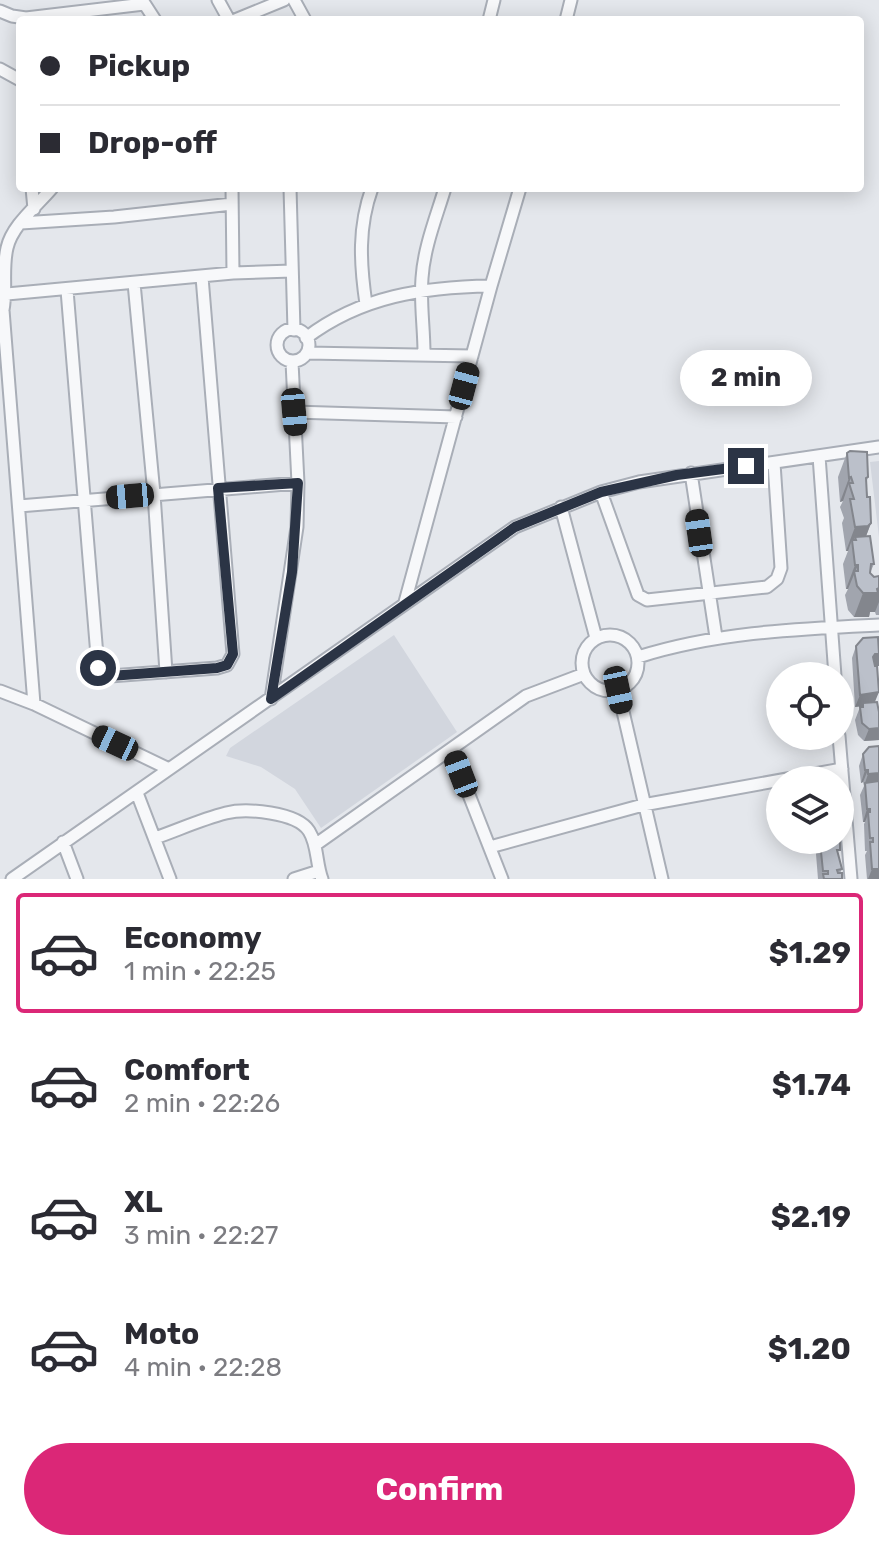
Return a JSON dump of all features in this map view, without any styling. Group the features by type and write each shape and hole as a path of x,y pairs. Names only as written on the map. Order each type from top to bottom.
{"street":[{"path":"59,0 65,12"},
{"path":"242,16 284,0"},
{"path":"39,16 143,2"},
{"path":"32,192 34,209"},
{"path":"34,704 3,310 7,294 4,272 7,246 21,223 49,192"},
{"path":"232,192 233,273"},
{"path":"290,192 294,330"},
{"path":"366,304 360,243 371,192"},
{"path":"424,353 422,290 428,240 444,192"},
{"path":"405,602 519,192"},
{"path":"21,223 232,204"},
{"path":"7,294 233,273 292,271"},
{"path":"67,290 98,668 110,676 166,672 227,665 233,654 202,277"},
{"path":"134,283 154,494 166,672"},
{"path":"306,338 331,321 366,304 422,290 491,286"},
{"path":"306,338 294,330 284,332 277,346 280,355 292,362 300,360 307,353 472,356"},
{"path":"306,338 307,353"},
{"path":"271,699 292,572 298,483 292,362"},
{"path":"294,412 456,417"},
{"path":"12,879 515,527 601,492 691,473 879,447"},
{"path":"819,456 834,662"},
{"path":"601,492 638,595 647,600 767,587 777,579 781,568 774,463"},
{"path":"691,473 716,637"},
{"path":"19,506 298,483"},
{"path":"561,507 596,638"},
{"path":"638,657 689,641 716,637 879,625"},
{"path":"609,635 622,637 632,645 638,657 635,678 618,690 598,689 584,674 582,660 586,648 596,638 609,635"},
{"path":"315,845 526,696 584,674"},
{"path":"618,690 662,879"},
{"path":"0,691 34,704 169,769"},
{"path":"451,749 502,879"},
{"path":"490,847 643,805 766,783"},
{"path":"137,793 170,879"},
{"path":"155,838 238,811 277,814 294,819 308,830 315,845 320,875 294,879"},
{"path":"63,842 77,879"},
{"path":"849,854 851,879"}],"shaded area":[{"path":"879,461 879,537 870,462"},
{"path":"394,635 457,732 321,828 295,789 261,767 226,756 230,748"}],"building":[{"path":"867,452 867,497 870,497 871,523 868,526 855,527 850,499 854,499 849,483 853,483 849,478 847,453"},
{"path":"870,536 874,564 871,564 870,573 874,577 879,576 878,593 863,593 857,586 854,571 858,571 858,565 855,565 852,540"},
{"path":"878,637 879,654 873,657 877,666 879,692 860,695 856,646 863,638"},
{"path":"877,702 879,728 869,729 862,723 860,707 863,703"},
{"path":"879,746 879,773 868,774 863,754 869,747"},
{"path":"879,781 879,869 872,869 870,842 873,838 870,838 870,809 867,809 865,783"},
{"path":"821,854 838,854 842,869 837,870 842,873 842,879 824,879 823,874 828,874 828,871 823,871"}],"route":[{"path":"98,668 110,676 217,668 230,661 233,654 218,488 298,483 292,572 271,699 515,527 601,492 677,475 746,466"}]}
